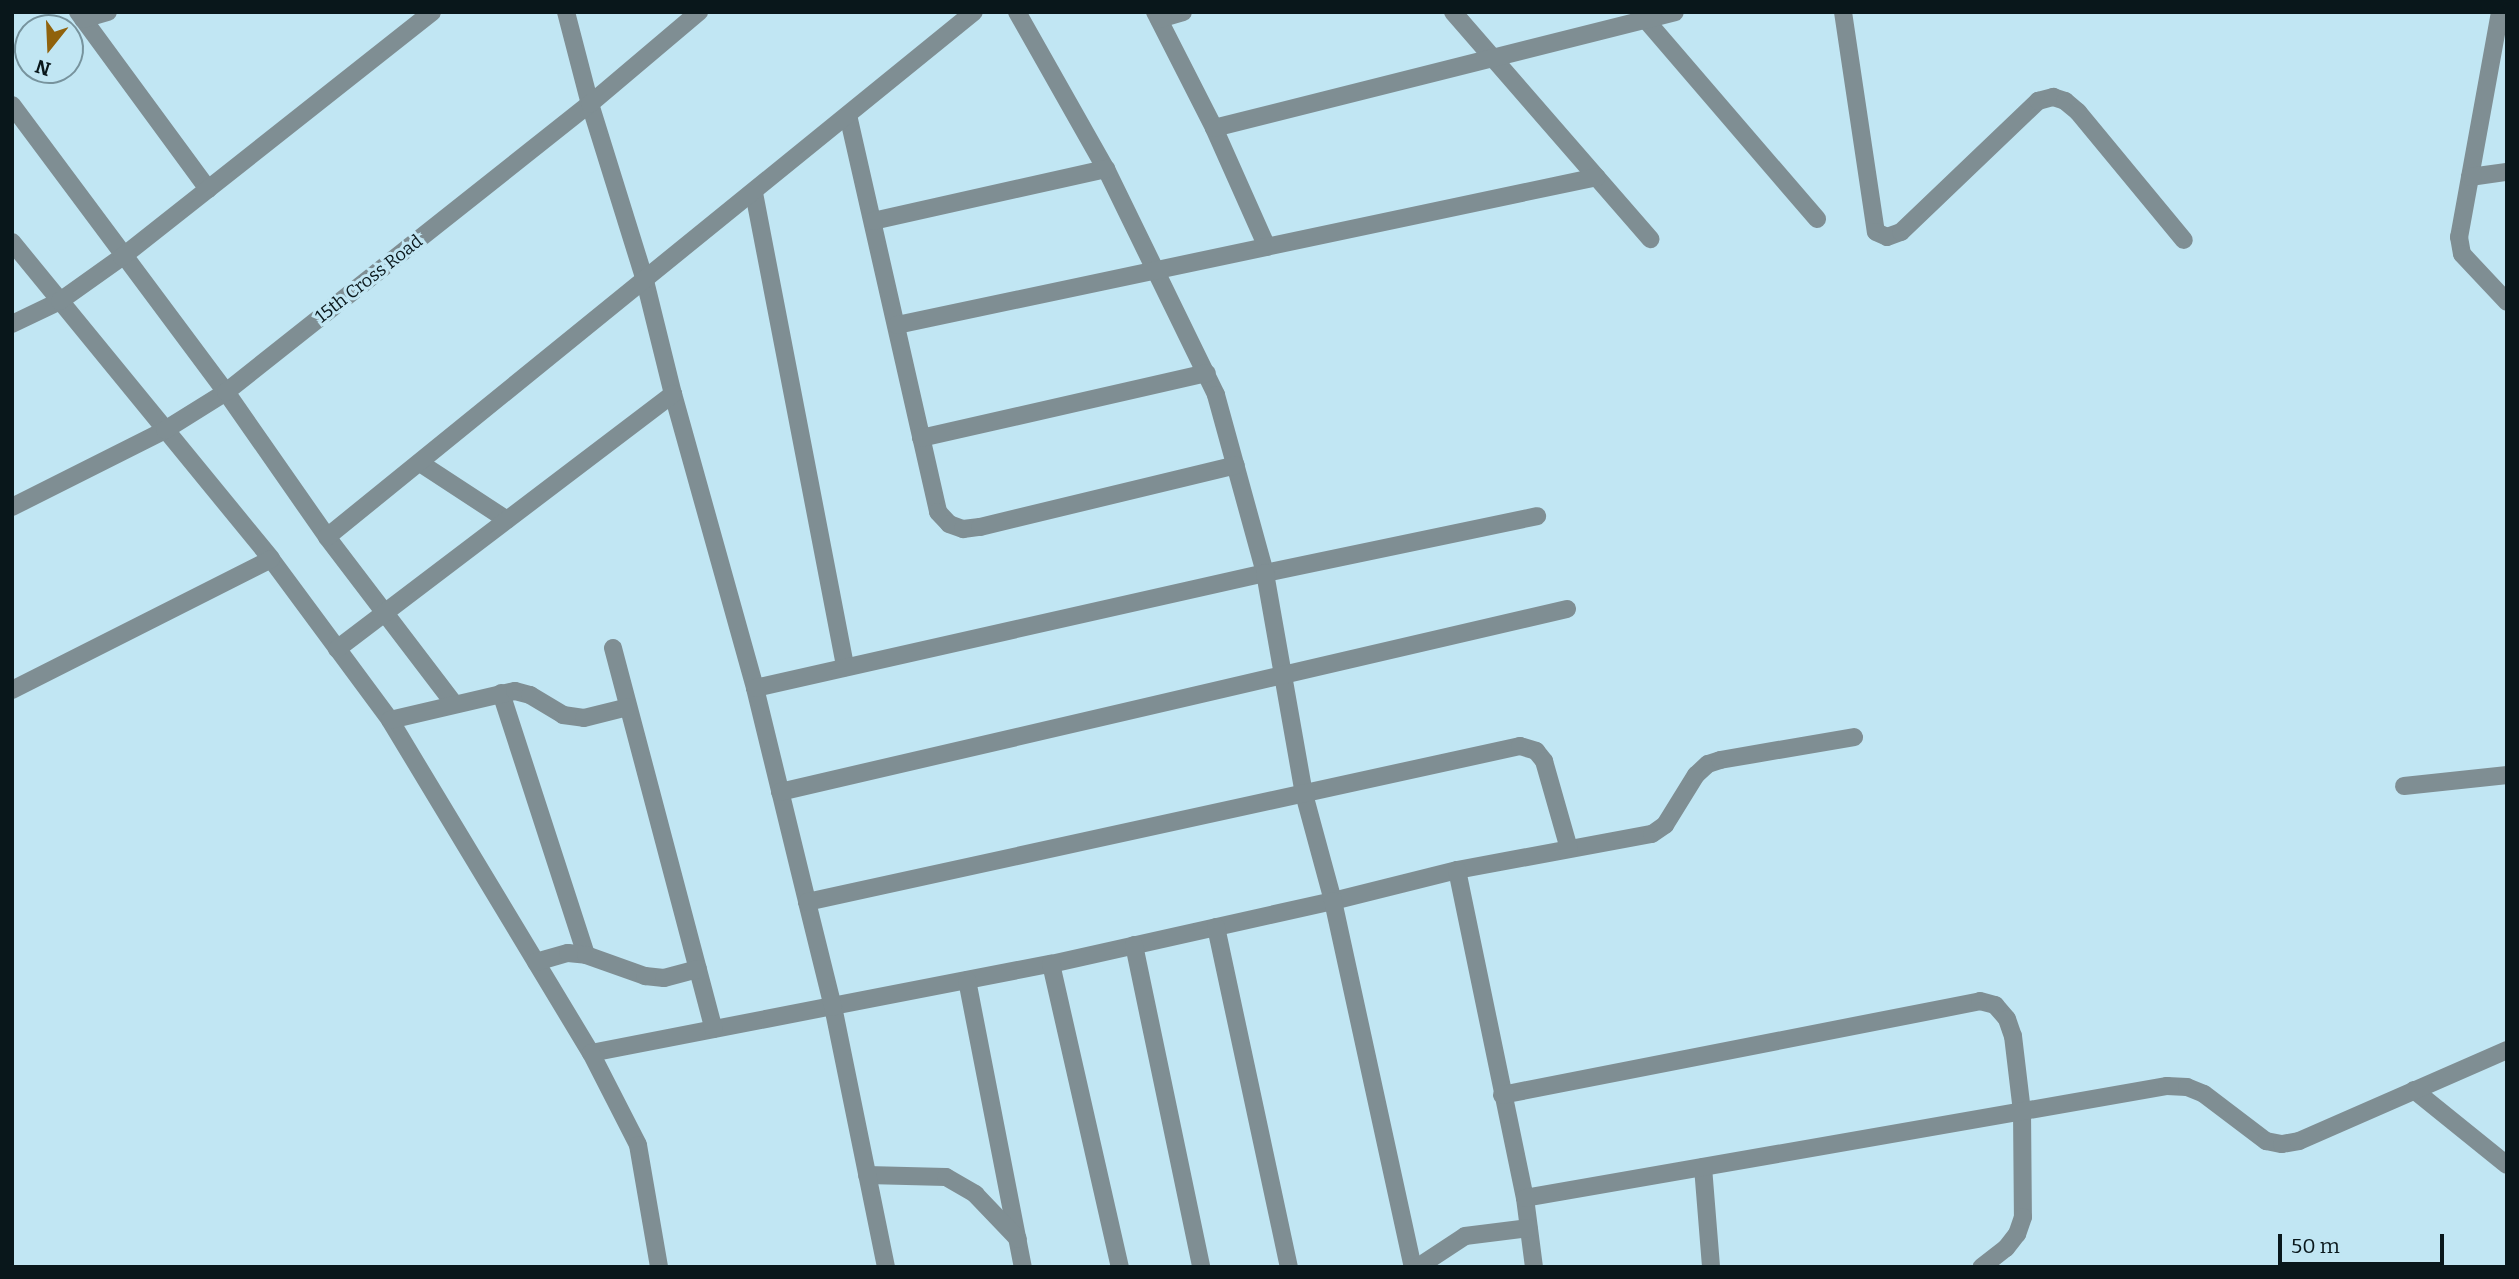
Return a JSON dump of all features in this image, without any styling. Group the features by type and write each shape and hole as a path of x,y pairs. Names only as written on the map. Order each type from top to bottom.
{"street":[{"path":"84,16 108,12"},
{"path":"12,324 60,301 122,257 432,12"},
{"path":"566,12 590,104 645,281 673,394 755,688 833,1007 886,1267"},
{"name":"15th Cross Road","path":"12,507 165,430 226,392 590,104 699,12"},
{"path":"327,537 974,12"},
{"path":"1017,12 1106,169 1216,395 1265,573 1304,794 1333,901 1416,1267 1465,1236 1529,1228"},
{"path":"1183,12 1157,16 1214,128 1267,247"},
{"path":"1453,12 1650,239"},
{"path":"1214,128 1492,58 1642,16 1675,12"},
{"path":"1843,12 1876,232 1887,237 1901,232 2038,101 2053,97 2065,101 2078,112 2184,240"},
{"path":"2500,12 2459,237 2462,254 2507,302"},
{"path":"1642,16 1817,219"},
{"path":"84,20 208,189"},
{"path":"12,106 122,257 226,392 327,537 453,704"},
{"path":"848,115 937,512 950,524 963,530 1236,465"},
{"path":"873,221 1106,169"},
{"path":"2470,177 2507,172"},
{"path":"897,325 1597,177"},
{"path":"754,193 845,667"},
{"path":"12,242 271,559 390,720 591,1053 638,1145 659,1267"},
{"path":"921,438 1207,373"},
{"path":"337,649 673,394"},
{"path":"420,463 507,520"},
{"path":"755,688 1265,573 1537,516"},
{"path":"12,691 271,559"},
{"path":"780,792 1567,609"},
{"path":"613,649 714,1029"},
{"path":"390,720 514,691 530,695 564,715 584,718 628,707"},
{"path":"501,693 586,955"},
{"path":"591,1053 1051,964 1333,901 1457,870 1652,834 1665,825 1696,775 1708,764 1854,737"},
{"path":"807,902 1520,746 1536,751 1544,761 1569,849"},
{"path":"2404,786 2507,775"},
{"path":"1457,870 1525,1198 1534,1267"},
{"path":"1216,927 1289,1267"},
{"path":"1134,946 1201,1267"},
{"path":"536,962 568,953 586,955 645,976 664,978 698,969"},
{"path":"1051,964 1120,1267"},
{"path":"968,980 1023,1267"},
{"path":"1502,1095 1980,1001 1995,1004 2007,1019 2013,1036 2022,1111 2023,1217 2017,1234 2006,1248 1982,1267"},
{"path":"1525,1198 2167,1086 2187,1087 2204,1094 2266,1141 2282,1144 2299,1141 2507,1049"},
{"path":"2414,1090 2507,1165"},
{"path":"1703,1167 1711,1267"},
{"path":"867,1175 946,1177 975,1194 1018,1239"}]}
